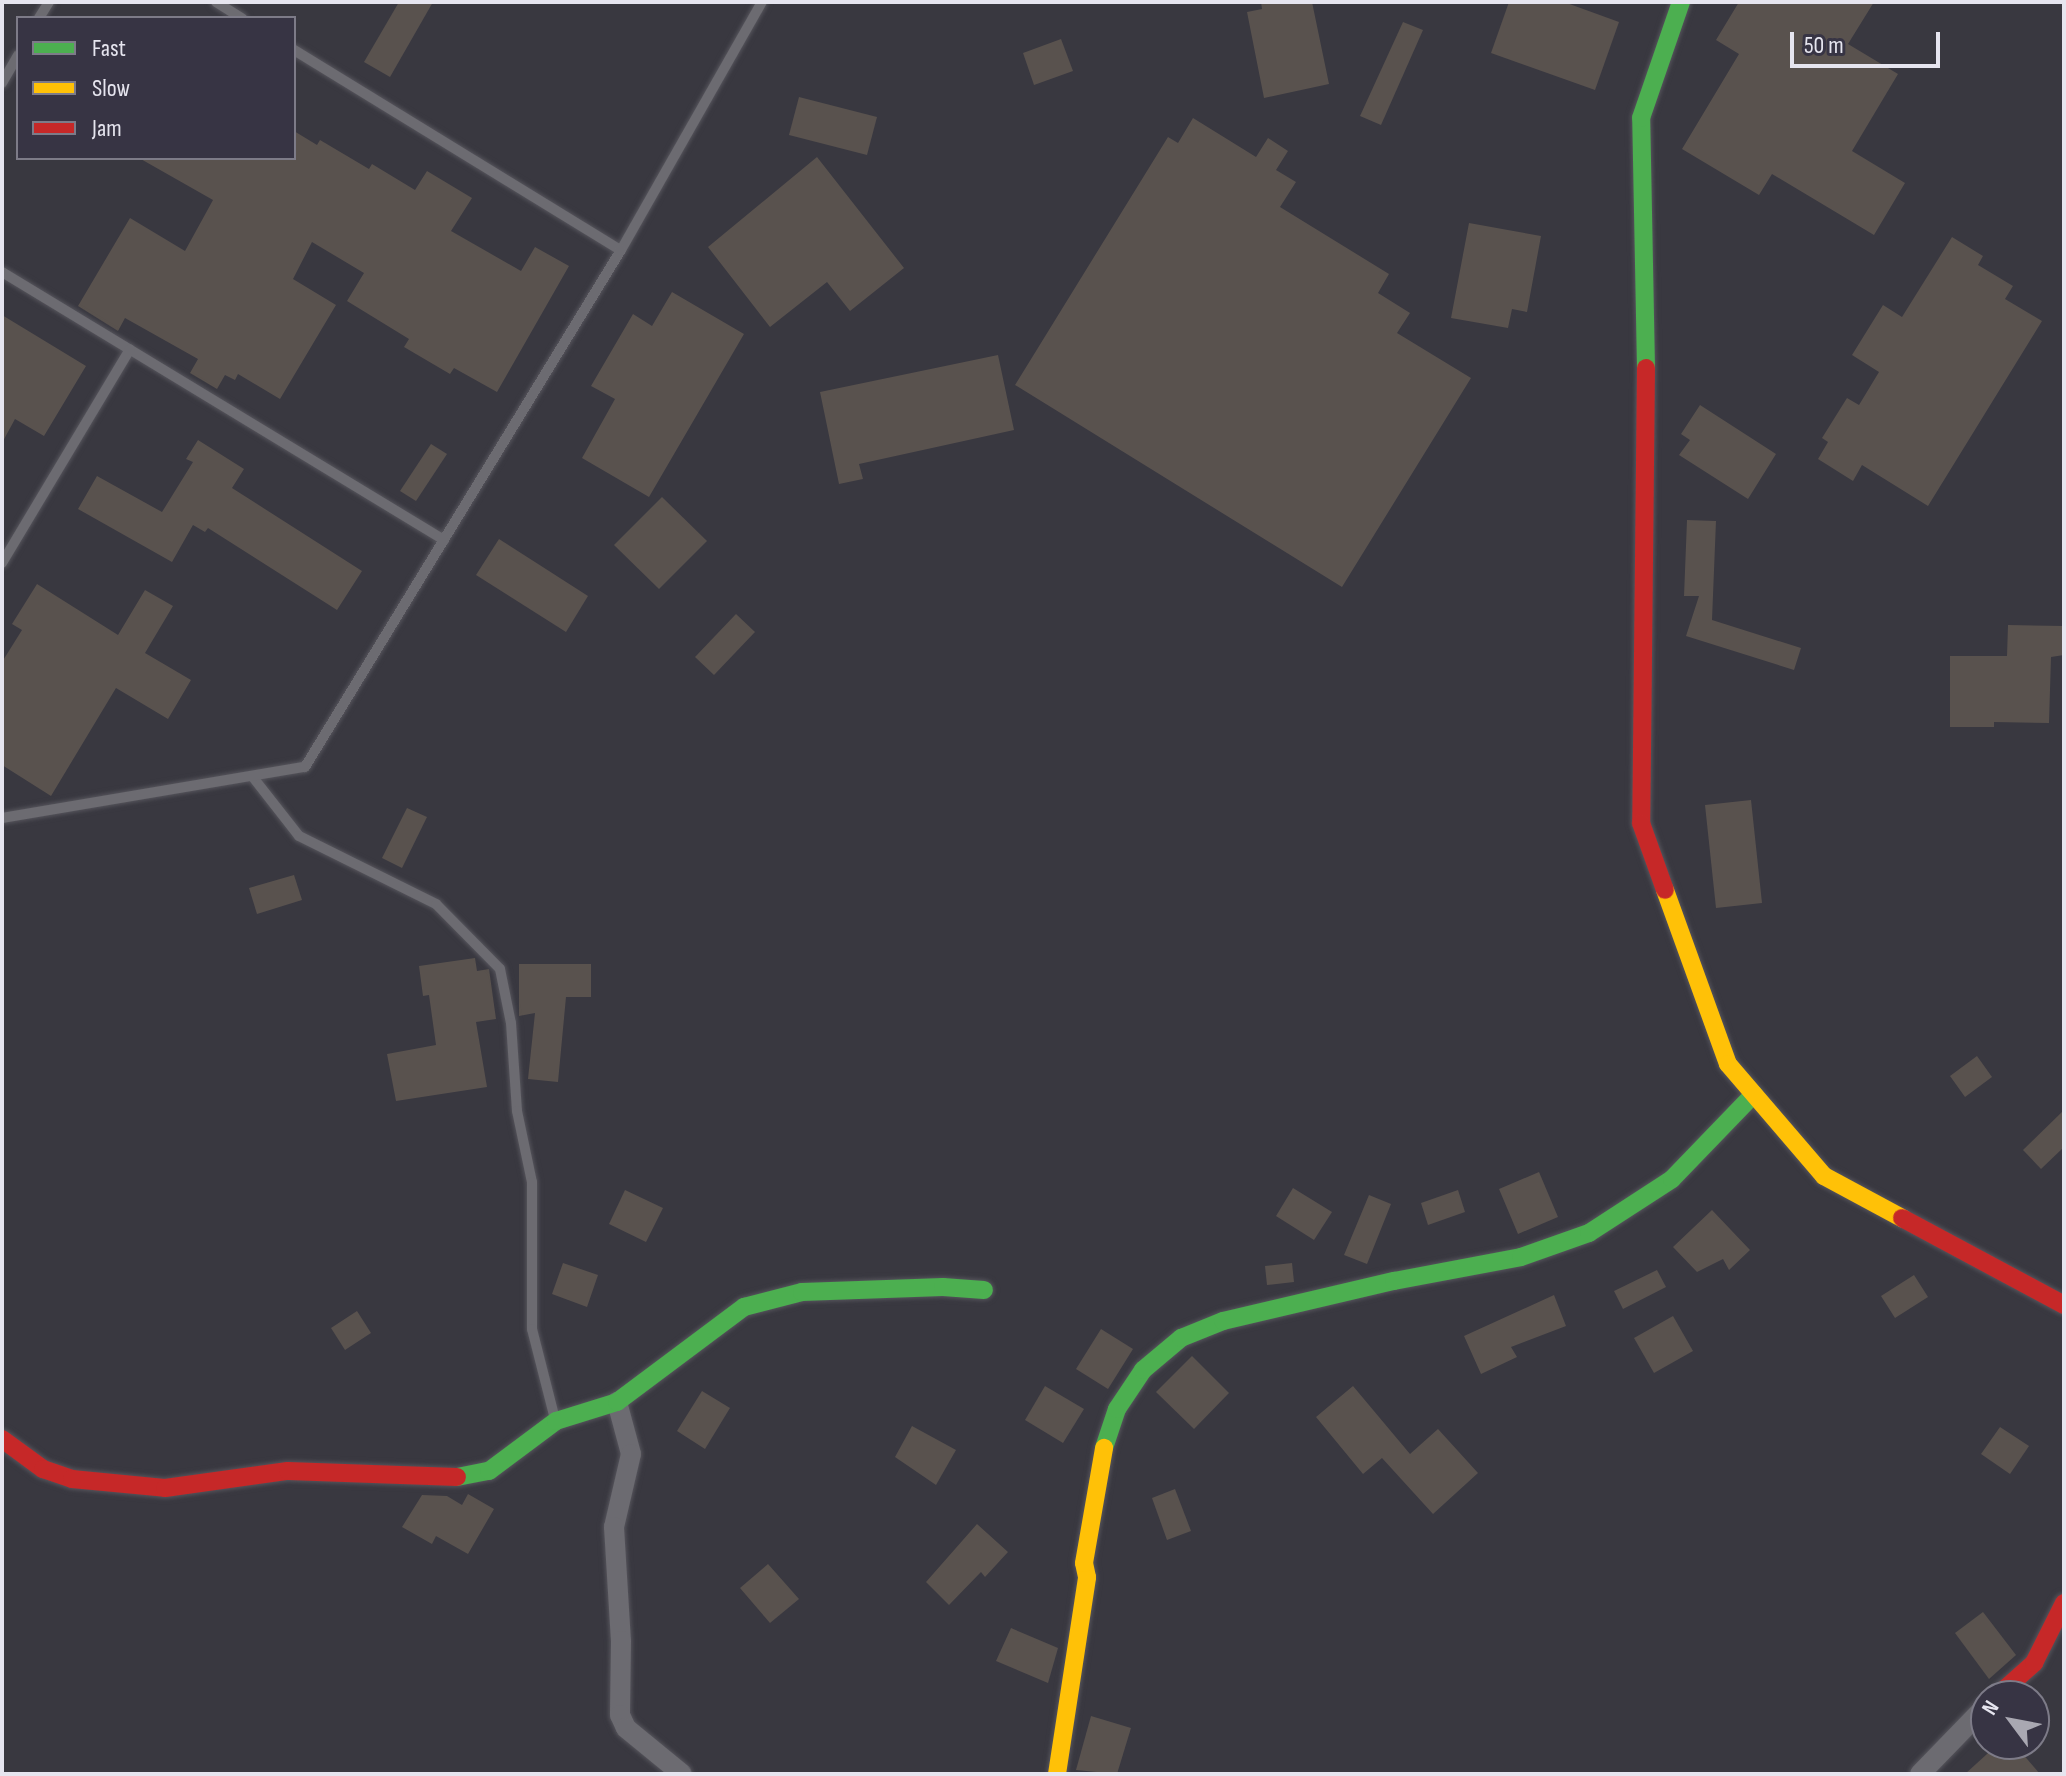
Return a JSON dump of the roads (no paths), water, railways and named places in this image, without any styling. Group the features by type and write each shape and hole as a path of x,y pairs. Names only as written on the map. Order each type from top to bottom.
{"street":[{"path":"1681,2 1641,118 1647,410 1641,823 1728,1064 1824,1176 2064,1305"},
{"path":"1057,1774 1087,1577 1084,1563 1099,1463 1117,1409 1143,1370 1181,1338 1223,1321 1394,1281 1521,1257 1589,1233 1672,1179 1754,1094"},
{"path":"2,1439 43,1469 72,1479 165,1488 288,1471 453,1478 489,1471 556,1421 617,1402 744,1307 802,1292 943,1287 984,1290"},
{"path":"617,1402 631,1454 614,1527 621,1641 620,1715 626,1728 682,1774"},
{"path":"2015,1680 2034,1663 2064,1603"},
{"path":"1920,1774 1970,1722"}],"lane":[{"path":"216,2 239,16"},
{"path":"2,818 305,767 621,250 762,2"},
{"path":"296,51 621,250"},
{"path":"2,83 16,58"},
{"path":"2,272 444,540"},
{"path":"2,563 130,349"},
{"path":"252,776 299,836 436,904 500,969 511,1023 517,1111 532,1182 532,1329 556,1421"}]}
